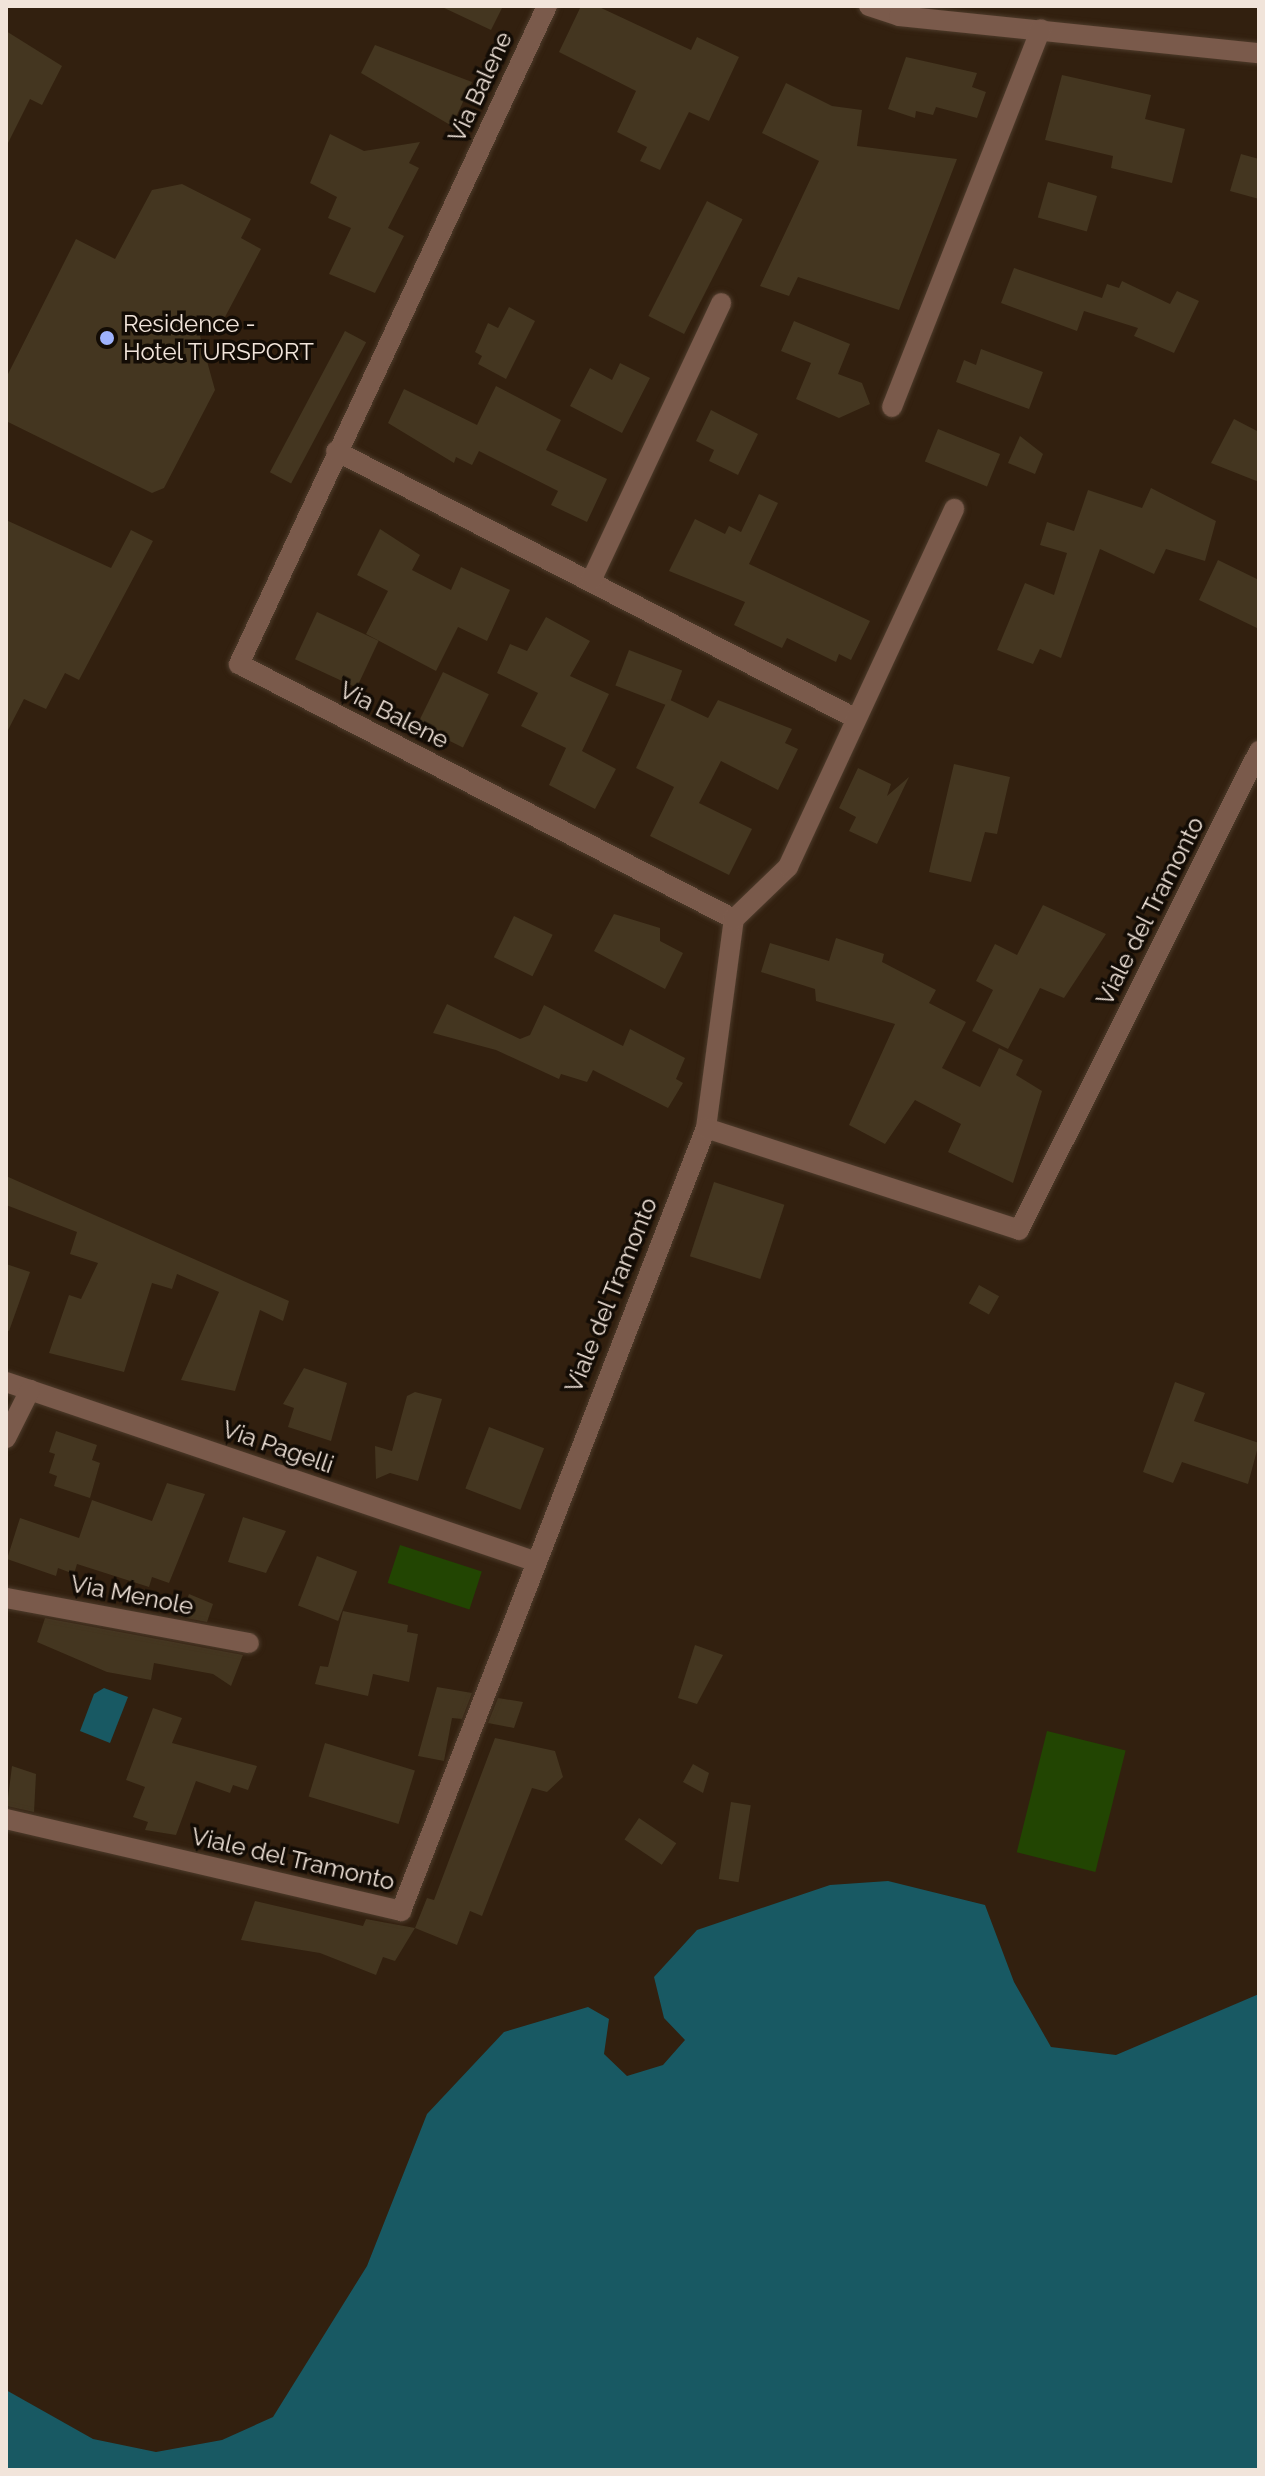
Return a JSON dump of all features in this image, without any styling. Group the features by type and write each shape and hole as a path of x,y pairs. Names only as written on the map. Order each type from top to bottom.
{"street":[{"name":"Via Balene","path":"547,6 336,451 239,664 734,919"},
{"path":"869,6 899,16 1259,53"},
{"path":"892,407 1041,29"},
{"path":"591,581 721,303"},
{"path":"336,451 853,717"},
{"path":"706,1128 734,919 788,867 853,717 954,509"},
{"name":"Viale del Tramonto","path":"6,1819 401,1911 534,1561 706,1128 1019,1230 1259,751"},
{"name":"Via Pagelli","path":"6,1382 534,1561"},
{"path":"6,1438 30,1390"},
{"name":"Via Menole","path":"6,1598 249,1643"}],"green space":[{"path":"400,1545 482,1572 469,1610 388,1583"},
{"path":"1047,1731 1126,1751 1095,1872 1017,1852"}],"water":[{"path":"104,1688 128,1697 110,1743 80,1731 94,1694"},
{"path":"888,1881 985,1905 1014,1982 1051,2047 1116,2055 1259,1994 1259,2470 6,2470 6,2390 93,2439 156,2452 222,2440 273,2417 367,2266 427,2114 504,2032 588,2007 609,2019 604,2054 627,2076 663,2065 685,2040 664,2018 654,1977 697,1930 830,1885"}],"building":[{"path":"440,6 503,6 491,30"},
{"path":"581,6 597,6 691,50 697,37 739,57 709,121 689,112 660,170 640,161 647,147 617,132 636,91 559,52"},
{"path":"6,31 62,66 42,105 30,99 6,147"},
{"path":"375,45 472,82 452,126 361,73"},
{"path":"906,57 977,73 972,87 986,92 977,118 936,107 933,115 916,111 915,118 888,109"},
{"path":"1062,75 1151,95 1145,119 1185,129 1172,183 1111,168 1113,156 1045,140"},
{"path":"786,83 832,106 862,110 857,146 957,159 899,310 798,277 789,296 760,286 819,161 762,133"},
{"path":"330,134 364,151 420,142 409,163 419,168 388,228 404,236 375,293 329,274 351,228 328,218 337,197 310,183"},
{"path":"1241,154 1259,159 1259,199 1230,191"},
{"path":"1048,182 1097,196 1087,232 1038,218"},
{"name":"Residence - Hotel TURSPORT","path":"182,184 251,219 241,238 261,249 225,317 200,336 215,390 164,488 152,493 6,421 6,378 76,239 115,259 152,190"},
{"path":"707,201 743,219 684,334 648,316"},
{"path":"1014,268 1102,298 1107,284 1119,288 1122,281 1170,304 1177,291 1199,301 1174,353 1134,336 1138,328 1084,311 1077,331 1001,303"},
{"path":"509,307 535,321 506,379 478,364 482,356 475,352 488,323 498,328"},
{"path":"794,321 850,344 838,374 862,383 870,404 839,418 796,399 811,363 781,351"},
{"path":"345,331 366,342 291,484 270,472"},
{"path":"981,349 1043,372 1029,409 956,382 964,360 976,365"},
{"path":"620,363 650,378 622,433 570,406 590,368 612,380"},
{"path":"496,386 561,420 546,450 607,479 587,522 551,505 558,491 479,451 472,465 456,457 454,463 388,423 404,389 477,425"},
{"path":"711,410 758,434 738,475 709,461 714,450 696,441"},
{"path":"1234,419 1259,432 1259,482 1211,463"},
{"path":"938,429 1000,454 987,487 925,461"},
{"path":"1020,436 1043,454 1035,474 1008,463"},
{"path":"1151,488 1216,521 1205,561 1166,549 1154,574 1100,549 1061,658 1040,649 1033,664 997,650 1025,583 1054,595 1067,553 1040,545 1047,522 1074,531 1088,490 1142,508"},
{"path":"759,494 778,503 749,564 870,621 851,660 839,654 836,662 787,638 782,648 734,625 745,602 669,571 695,519 725,534 729,526 741,532"},
{"path":"6,520 111,568 131,530 153,541 79,680 65,673 46,709 24,699 6,734"},
{"path":"380,529 420,555 412,570 451,590 461,567 510,590 487,641 458,627 436,671 366,634 388,591 357,575"},
{"path":"1218,560 1259,580 1259,629 1199,600"},
{"path":"317,612 379,641 357,688 295,659"},
{"path":"546,617 590,641 570,676 609,694 582,751 616,769 595,809 549,785 566,748 521,726 538,693 497,673 510,644 527,651"},
{"path":"629,650 682,670 669,706 615,685"},
{"path":"443,672 489,694 463,747 417,725"},
{"path":"668,699 708,718 718,700 792,729 785,743 798,749 778,790 721,761 699,803 752,829 729,875 650,836 674,787 636,768"},
{"path":"954,764 1010,777 997,834 985,832 971,882 929,872"},
{"path":"858,768 891,784 887,796 909,777 877,844 849,831 856,817 839,808"},
{"path":"1043,905 1106,934 1064,998 1040,988 1008,1049 972,1031 993,990 976,981 995,944 1017,955"},
{"path":"614,914 660,928 660,941 683,953 665,989 594,951"},
{"path":"514,916 553,935 532,976 494,957"},
{"path":"836,938 884,954 882,962 936,990 929,1003 966,1022 942,1068 980,1087 999,1048 1023,1060 1016,1075 1042,1091 1013,1183 948,1152 961,1124 915,1100 885,1144 849,1125 895,1024 816,1001 815,989 761,972 770,943 829,961"},
{"path":"447,1004 520,1039 530,1035 544,1005 623,1046 630,1029 685,1058 676,1079 683,1083 668,1108 593,1070 587,1082 561,1074 559,1079 496,1050 433,1033"},
{"path":"6,1176 289,1301 283,1321 260,1310 235,1391 181,1380 219,1292 177,1274 172,1289 152,1283 124,1372 49,1353 69,1295 81,1299 98,1263 70,1254 77,1232 6,1205"},
{"path":"714,1182 784,1205 760,1279 690,1256"},
{"path":"6,1264 30,1272 9,1331 6,1330"},
{"path":"979,1285 999,1296 989,1315 969,1303"},
{"path":"304,1368 347,1383 331,1441 288,1427 294,1408 283,1404"},
{"path":"1175,1382 1205,1393 1194,1421 1259,1443 1248,1484 1182,1462 1173,1483 1143,1472"},
{"path":"415,1392 442,1399 418,1481 390,1473 376,1479 375,1446 392,1451 407,1396"},
{"path":"489,1427 544,1448 520,1510 465,1489"},
{"path":"56,1431 97,1445 92,1460 100,1463 90,1498 54,1486 57,1476 49,1473 55,1454 49,1452"},
{"path":"167,1483 205,1494 169,1583 152,1577 149,1587 77,1564 74,1574 58,1568 56,1576 7,1559 20,1518 79,1538 92,1500 152,1521"},
{"path":"243,1517 286,1531 266,1573 228,1562"},
{"path":"317,1556 357,1571 338,1621 298,1605"},
{"path":"189,1594 213,1604 207,1622 181,1617"},
{"path":"343,1611 408,1625 407,1632 418,1634 409,1682 373,1674 368,1696 315,1684 320,1666 328,1667"},
{"path":"45,1618 243,1655 231,1686 213,1674 154,1663 151,1680 107,1672 37,1642"},
{"path":"695,1645 723,1655 697,1704 678,1698"},
{"path":"437,1687 472,1693 462,1719 452,1718 444,1761 418,1756"},
{"path":"498,1698 523,1702 514,1728 488,1723"},
{"path":"153,1708 182,1718 172,1743 257,1766 248,1790 233,1785 230,1793 196,1781 176,1835 145,1830 148,1822 133,1817 145,1787 126,1780"},
{"path":"495,1738 555,1751 563,1777 547,1792 532,1788 482,1916 470,1911 457,1945 415,1928 427,1898 434,1900"},
{"path":"325,1743 415,1770 399,1824 309,1797"},
{"path":"693,1764 709,1773 703,1793 683,1782"},
{"path":"12,1766 36,1774 34,1812 7,1806"},
{"path":"731,1802 751,1805 739,1882 719,1879"},
{"path":"639,1818 676,1843 662,1865 624,1840"},
{"path":"255,1901 363,1926 366,1919 415,1928 395,1961 383,1957 376,1975 320,1953 241,1940"}],"place":[{"name":"Residence - Hotel TURSPORT","path":"107,338"}]}
